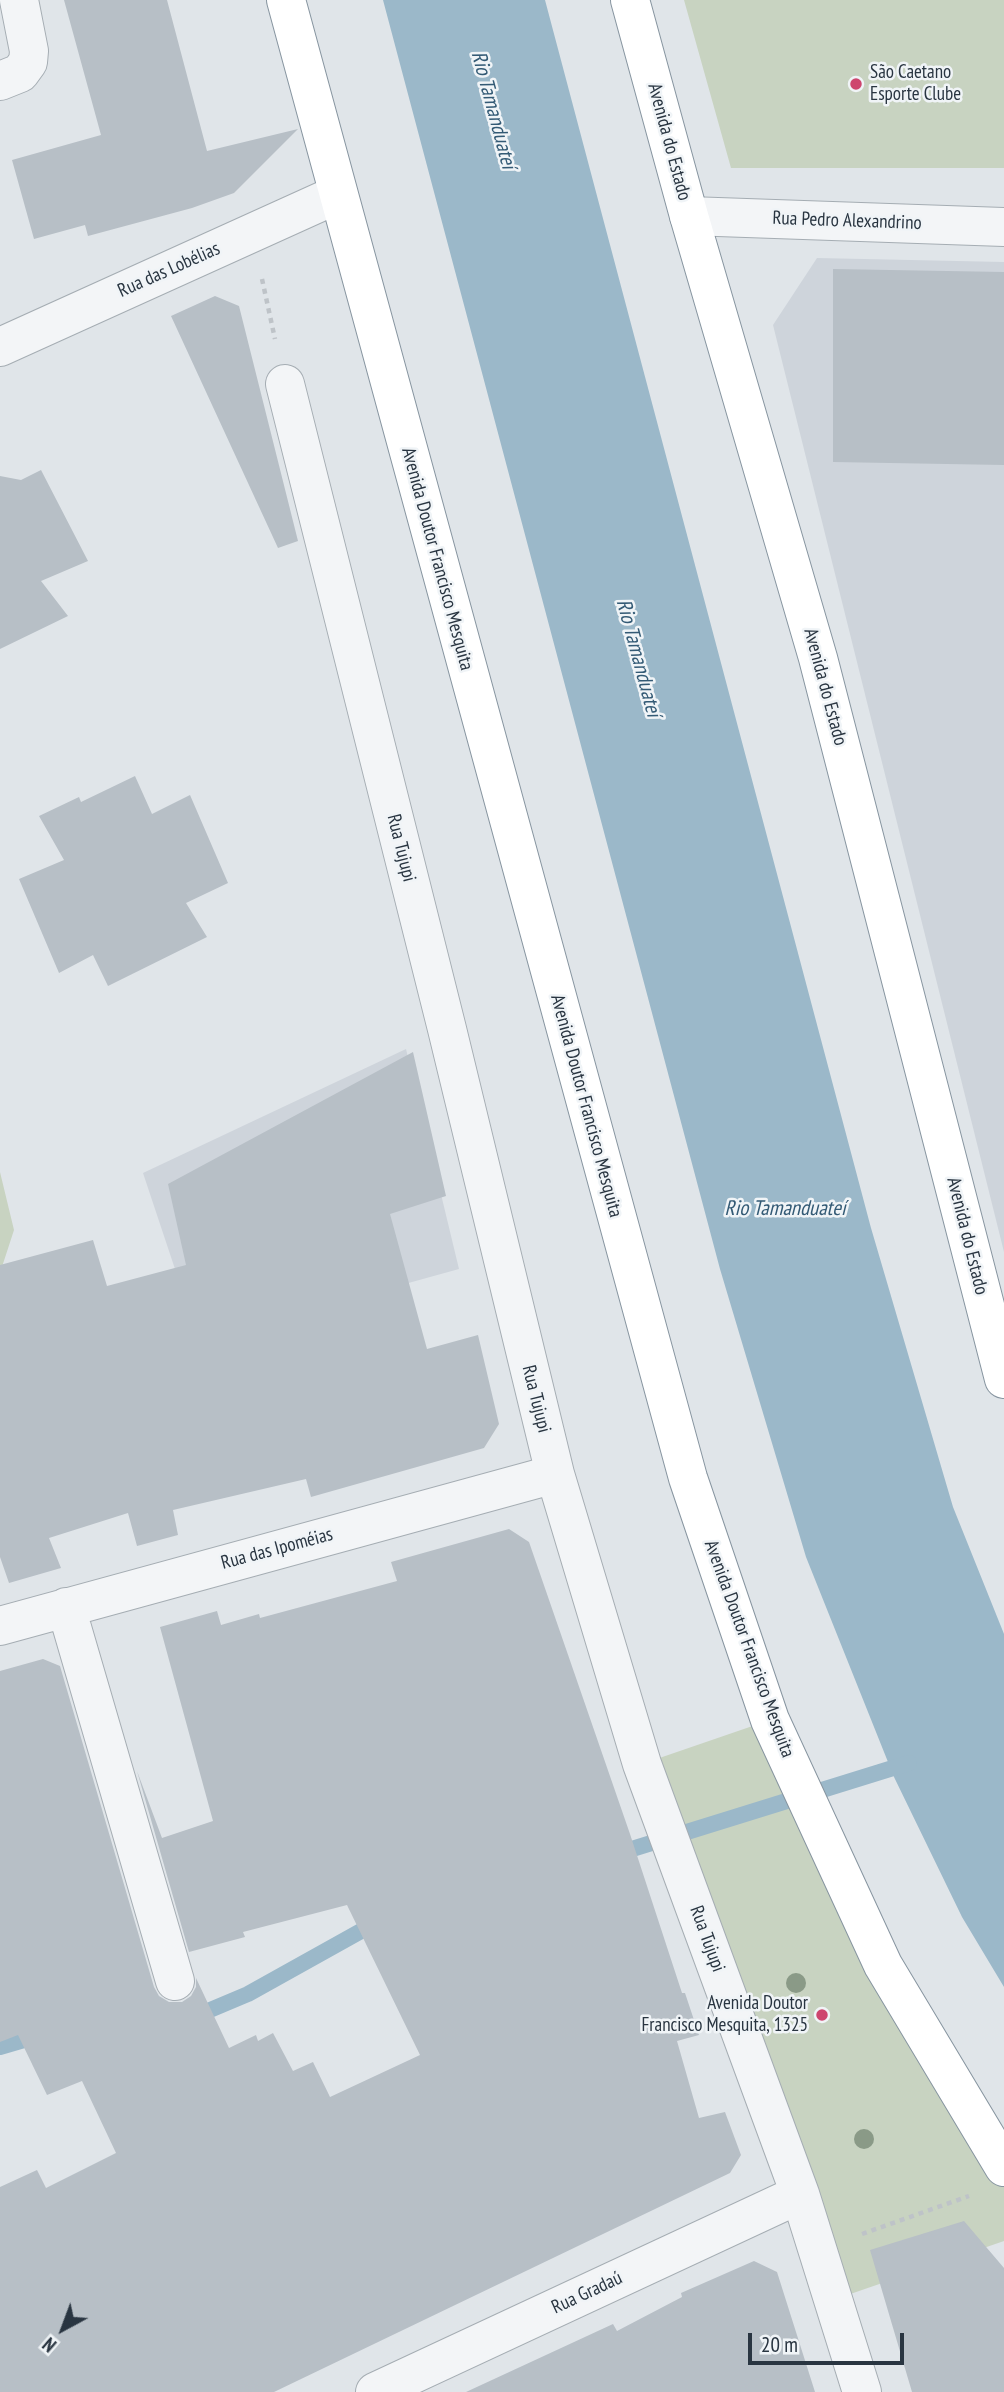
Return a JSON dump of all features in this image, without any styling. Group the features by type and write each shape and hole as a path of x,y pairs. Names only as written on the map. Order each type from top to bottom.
{"highway":[{"name":"Avenida Doutor Francisco Mesquita","path":"286,0 688,1478 770,1720 883,1965 992,2180"},
{"name":"Avenida do Estado","path":"630,0 689,216 818,658 1004,1378"}],"street":[{"path":"0,81 20,73 27,62 29,51 19,0"},
{"name":"Rua das Lobélias","path":"0,347 338,194"},
{"name":"Rua Pedro Alexandrino","path":"689,216 1004,227"},
{"name":"Rua Tujupi","path":"285,384 447,1029 555,1474 642,1764 800,2194 862,2392"},
{"name":"Rua das Ipoméias","path":"0,1626 555,1474"},
{"path":"66,1606 175,1981"},
{"name":"Rua Gradaú","path":"375,2392 800,2194"}],"path":[{"path":"251,233 285,384"},
{"path":"818,2249 992,2180"}],"shaded area":[{"path":"817,258 1004,262 1004,1252 773,325"},
{"path":"406,1049 459,1269 199,1341 143,1173"}],"green space":[{"name":"São Caetano Esporte Clube","path":"684,0 1004,0 1004,168 731,168"},
{"path":"0,1172 14,1230 0,1273"},
{"path":"770,1720 1004,2167 1004,2241 833,2300 642,1764"}],"water":[{"name":"Rio Tamanduateí","path":"383,0 545,0 871,1228 953,1507 1004,1634 1004,1987 962,1917 894,1777 806,1557 720,1269"}],"building":[{"path":"64,0 167,0 207,151 298,129 234,193 192,208 88,236 85,225 34,239 12,160 101,135"},
{"path":"833,269 1004,272 1004,465 833,462"},
{"path":"215,296 239,306 298,541 278,548 171,316"},
{"path":"41,470 88,561 41,581 68,616 0,649 0,476 21,480"},
{"path":"135,776 152,814 190,795 228,883 186,903 207,937 108,986 93,955 59,973 19,879 64,860 39,816 79,797 81,802"},
{"path":"413,1052 446,1196 390,1214 427,1349 478,1335 499,1424 484,1448 311,1497 306,1479 173,1510 178,1535 137,1546 128,1513 49,1538 61,1568 9,1583 0,1557 0,1265 93,1240 107,1286 186,1265 168,1184"},
{"path":"509,1529 529,1542 682,1993 685,1993 699,2035 677,2041 699,2118 725,2112 741,2155 730,2173 274,2392 0,2392 0,2187 37,2170 46,2188 116,2153 82,2081 47,2095 18,2035 0,2042 0,1671 43,1659 60,1666 154,1987 159,1996 169,2002 182,2002 191,1996 196,1987 196,1978 229,2048 256,2035 258,2041 273,2033 293,2071 313,2062 330,2097 420,2055 347,1905 243,1932 245,1937 189,1952 137,1771 162,1838 213,1821 160,1627 217,1611 221,1625 259,1614 260,1618 397,1581 391,1562"},
{"path":"964,2221 1004,2268 1004,2392 912,2392 870,2250"},
{"path":"754,2261 777,2272 815,2392 466,2392 613,2324 617,2331 682,2297 681,2293"}],"waterway":[{"path":"616,1854 909,1763"},
{"path":"191,2018 248,1994 379,1921"},
{"path":"0,2047 41,2035"}],"place":[{"name":"São Caetano Esporte Clube","path":"856,84"},
{"name":"Avenida Doutor Francisco Mesquita, 1325","path":"822,2015"}]}
